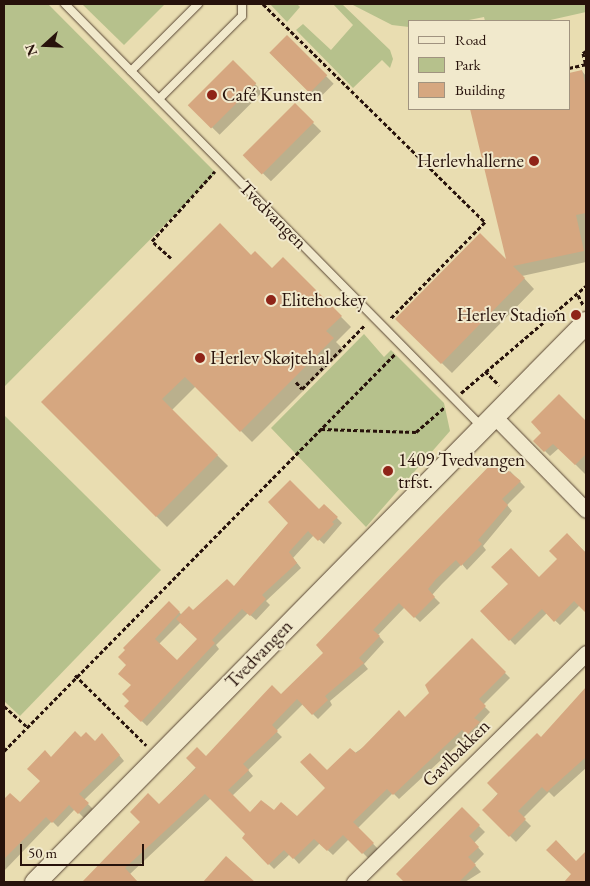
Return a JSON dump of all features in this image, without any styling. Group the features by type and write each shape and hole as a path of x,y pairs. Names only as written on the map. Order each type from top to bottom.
{"street":[{"name":"Tvedvangen","path":"35,882 487,420 586,322"},
{"path":"487,420 586,510"},
{"name":"Gavlbakken","path":"354,882 586,653"}],"lane":[{"name":"Tvedvangen","path":"65,4 455,399 487,420"},
{"path":"132,71 198,4"},
{"path":"159,99 242,16 242,4"}],"path":[{"path":"263,4 485,222 383,326"},
{"path":"570,68 586,65 583,53 586,51"},
{"path":"171,258 152,241 222,163"},
{"path":"320,429 416,432 586,286"},
{"path":"296,382 302,389 374,316"},
{"path":"4,751 75,675 403,346"},
{"path":"75,675 159,757"},
{"path":"4,706 27,727"}],"green space":[{"path":"4,4 48,4 216,173 4,387"},
{"path":"82,4 165,4 124,45"},
{"path":"270,4 297,4 300,7 287,22"},
{"path":"333,4 342,4 390,50 393,59 390,68 382,60 353,88 296,30 303,24 331,50 353,25"},
{"path":"351,4 586,4 586,12 550,20 485,20 484,17 469,20 408,20 408,27 392,25"},
{"path":"364,334 384,357 391,350 444,403 450,431 366,527 271,428"},
{"path":"4,415 161,570 20,716 4,701"}],"building":[{"path":"287,35 327,75 310,93 269,53"},
{"path":"233,60 256,83 211,129 188,105"},
{"path":"582,70 586,88 586,213 576,215 584,251 513,266 525,278 441,364 395,319 480,233 506,259 470,110 570,110 570,73"},
{"path":"295,103 314,122 262,174 243,155"},
{"name":"Herlev Skøjtehal","path":"220,223 251,255 255,251 272,268 283,257 342,316 326,331 334,338 240,432 185,377 162,399 218,455 156,517 41,402"},
{"path":"559,394 586,421 586,454 575,465 553,444 544,452 533,441 541,433 531,422"},
{"path":"495,460 521,481 502,499 508,505 478,540 482,544 461,566 456,560 436,579 428,589 435,597 414,618 399,603 373,630 380,636 359,658 364,663 325,696 328,700 312,715 297,699 272,725 278,731 243,764 249,770 228,790 250,812 261,800 274,810 281,802 297,816 325,788 300,762 310,753 327,770 350,748 356,753 399,710 405,717 429,693 425,685 472,638 506,672 479,699 486,706 474,718 480,722 467,735 462,730 393,795 387,789 353,822 374,843 362,854 343,835 327,851 314,839 293,859 284,850 268,865 242,838 245,834 205,794 125,868 138,882 82,882 140,822 130,812 148,793 159,804 196,768 186,758 197,747 206,756 272,685 281,694 323,653 316,645"},
{"path":"290,480 319,509 324,504 338,517 332,522 334,524 318,541 308,531 289,552 297,563 262,595 266,599 250,616 242,609 212,640 215,643 141,722 124,706 129,701 122,694 131,685 118,674 126,665 118,657 125,650 123,648 169,601 180,612 155,639 177,660 197,639 176,619 189,606 193,610 227,579 234,586 288,523 268,502"},
{"path":"567,533 586,553 586,613 574,601 554,622 542,609 509,641 480,611 508,584 491,567 511,548 539,577 557,559 549,551"},
{"path":"586,687 586,757 547,792 542,787 518,811 526,819 509,837 482,810 498,794 487,783 537,733 541,737"},
{"path":"75,731 81,737 86,732 95,741 102,733 120,755 79,794 89,803 78,814 69,805 52,823 46,817 4,859 4,799 10,793 20,802 40,781 27,769 45,750 51,757"},
{"path":"462,807 480,825 469,836 479,847 468,857 476,865 459,882 404,882 396,874"},
{"path":"556,840 576,861 586,851 586,882 564,882 571,874 546,850"},
{"path":"226,856 255,882 203,882"}],"place":[{"name":"Café Kunsten","path":"212,95"},
{"name":"Herlevhallerne","path":"534,161"},
{"name":"Elitehockey","path":"271,300"},
{"name":"Herlev Stadion","path":"576,315"},
{"name":"Herlev Skøjtehal","path":"200,358"},
{"name":"1409 Tvedvangen trfst.","path":"388,471"}]}
